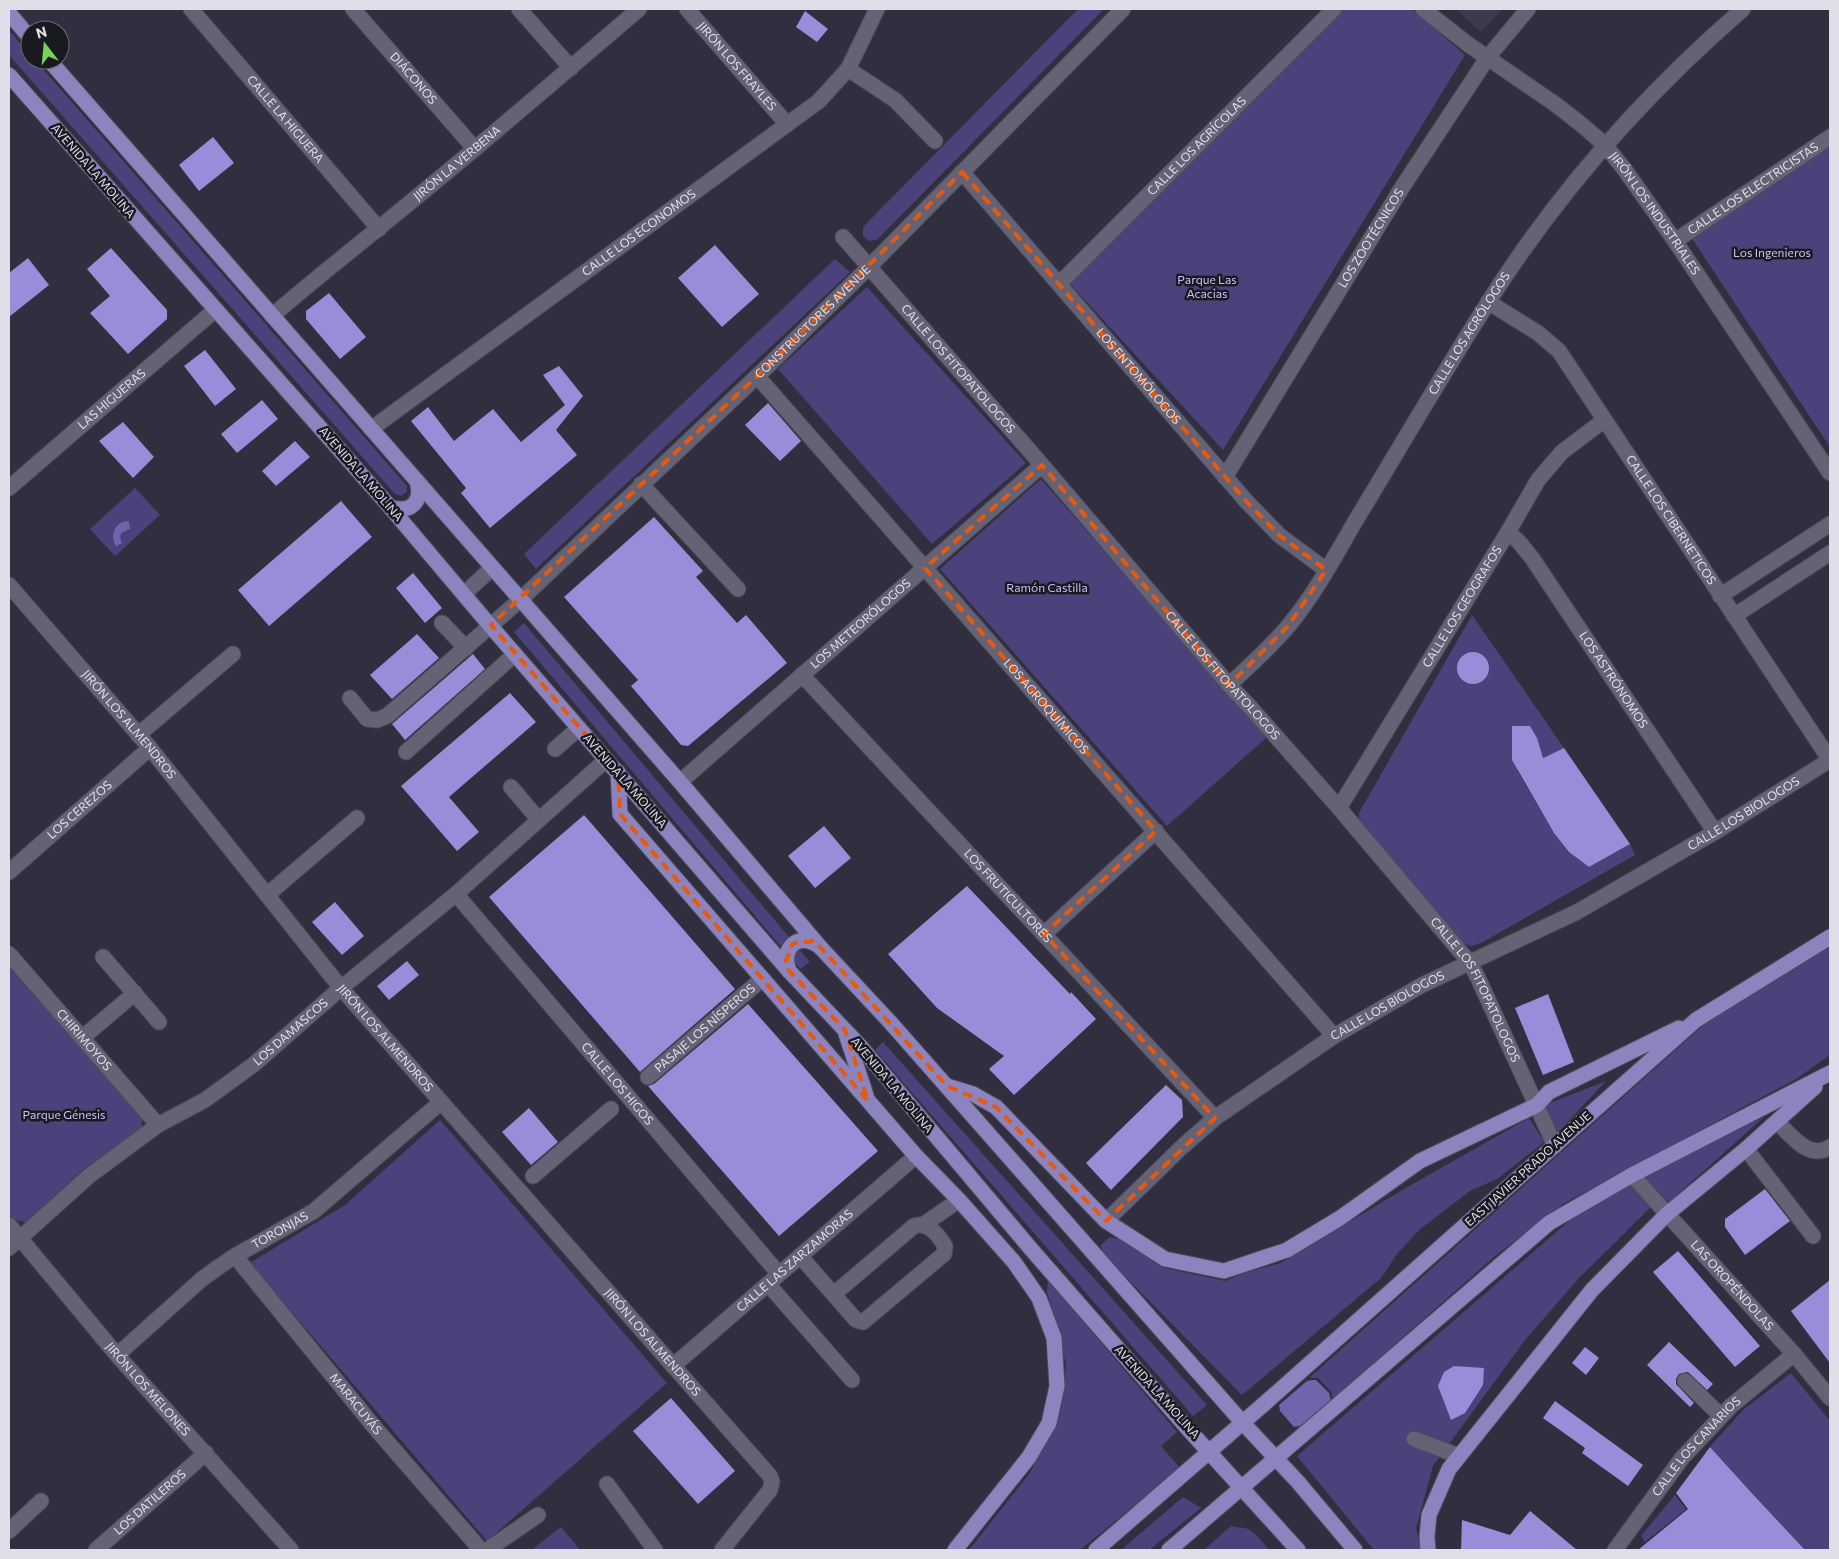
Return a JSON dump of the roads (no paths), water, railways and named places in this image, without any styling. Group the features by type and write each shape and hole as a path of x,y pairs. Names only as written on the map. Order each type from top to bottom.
{"main road":[{"path":"9,13 20,26"},
{"path":"58,70 680,782 821,948 947,1086 1242,1422 1298,1482 1355,1550"},
{"name":"AVENIDA LA MOLINA","path":"9,75 390,507 789,971 845,1030 1068,1292 1298,1550"},
{"path":"390,507 400,510 410,508 417,501 420,491 417,481"},
{"path":"618,772 620,814 916,1156 959,1200 1014,1262 1039,1298 1054,1338 1057,1386 1049,1423 1029,1457 955,1550"},
{"name":"EAST JAVIER PRADO AVENUE","path":"1209,1451 1696,1020 1830,937"},
{"path":"789,971 786,956 793,943 808,940 813,941 821,948"},
{"path":"947,1086 973,1094 996,1107 1106,1221 1165,1259 1224,1271 1287,1250 1340,1218 1420,1161 1537,1105 1549,1092 1696,1020"},
{"path":"845,1030 868,1101"},
{"path":"1428,1550 1429,1514 1449,1469 1592,1290 1668,1214 1746,1149 1830,1073"},
{"path":"1169,1550 1549,1223 1632,1175 1830,1073"},
{"path":"959,1200 977,1185"},
{"path":"1096,1550 1209,1451"}],"street":[{"name":"CALLE LA HIGUERA","path":"191,9 379,228"},
{"name":"DIÁCONOS","path":"353,9 475,149"},
{"path":"519,9 571,68"},
{"name":"JIRÓN LA VERBENA","path":"272,316 475,149 639,9"},
{"name":"JIRÓN LOS FRAYLES","path":"687,9 787,124"},
{"name":"CALLE LOS ECONOMOS","path":"371,430 819,101 848,69 877,9"},
{"name":"CONSTRUCTORES AVENUE","path":"350,698 367,719 377,720 387,716 520,600 757,376 869,267 1123,9"},
{"name":"CALLE LOS AGRÍCOLAS","path":"1059,284 1334,9"},
{"name":"JIRÓN LOS INDUSTRIALES","path":"1423,9 1450,31 1555,104 1605,146 1675,241 1830,473"},
{"name":"LOS ZOOTÉCNICOS","path":"1225,477 1403,186 1488,57 1528,9"},
{"name":"CALLE LOS AGRÓLOGOS","path":"1229,685 1288,626 1326,570 1488,302 1560,199 1605,146 1686,60 1743,9"},
{"path":"848,69 894,100 935,141"},
{"name":"CALLE LOS ELECTRICISTAS","path":"1675,241 1830,137"},
{"name":"LOS ENTOMÓLOGOS","path":"962,172 1247,502 1280,535 1326,570"},
{"name":"CALLE LOS FITOPATOLOGOS","path":"842,237 1042,465 1229,685 1252,708 1339,808 1470,963 1555,1146"},
{"name":"CALLE LOS CIBERNETICOS","path":"1488,302 1538,333 1553,345 1564,358 1830,760"},
{"name":"LAS HIGUERAS","path":"9,488 215,310"},
{"name":"LOS AGROQUÍMICOS","path":"757,376 1334,1036"},
{"name":"CALLE LOS GEOGRAFOS","path":"1339,808 1546,470 1562,452 1604,421"},
{"name":"LOS METEORÓLOGOS","path":"680,782 1042,465"},
{"path":"641,484 738,589"},
{"path":"1720,596 1830,524"},
{"name":"LOS ASTRÓNOMOS","path":"1508,532 1532,558 1715,832"},
{"path":"1734,616 1830,552"},
{"path":"464,594 492,568"},
{"name":"JIRÓN LOS ALMENDROS","path":"9,585 150,748 341,988 770,1476 772,1482 770,1490 722,1550"},
{"path":"442,623 466,648"},
{"path":"138,736 233,654"},
{"path":"406,752 515,654"},
{"name":"LOS FRUTICULTORES","path":"802,675 1215,1118"},
{"path":"555,749 579,728"},
{"name":"LOS CEREZOS","path":"9,872 150,748"},
{"name":"LOS DAMASCOS","path":"14,1243 89,1176 158,1125 205,1100 252,1065 341,988 456,894 606,760"},
{"name":"CALLE LOS BIOLOGOS","path":"1106,1221 1183,1146 1215,1118 1334,1036 1394,1000 1576,912 1715,832 1830,760"},
{"path":"511,787 538,820"},
{"path":"267,894 357,818"},
{"path":"1044,934 1156,831"},
{"name":"CALLE LOS HIGOS","path":"456,894 774,1279 852,1380"},
{"name":"CHIRIMOYOS","path":"9,954 158,1125"},
{"path":"103,958 159,1022"},
{"name":"PASAJE LOS NÍSPEROS","path":"648,1077 762,979"},
{"path":"82,1038 135,994"},
{"name":"TORONJAS","path":"117,1355 202,1279 235,1256 314,1211 441,1102"},
{"path":"533,1176 611,1109"},
{"path":"1776,1122 1808,1150 1818,1151 1830,1147"},
{"path":"1746,1149 1814,1236"},
{"name":"CALLE LAS ZARZAMORAS","path":"673,1366 916,1156"},
{"name":"LAS OROPÉNDOLAS","path":"1632,1175 1794,1354 1830,1398"},
{"path":"923,1225 959,1200"},
{"name":"JIRÓN LOS MELONES","path":"9,1225 14,1243 206,1453 291,1550"},
{"path":"800,1256 856,1320 863,1322 944,1254 945,1246 929,1227 923,1225 914,1226 834,1294"},
{"name":"MARACUYÁS","path":"235,1256 376,1429 481,1550"},
{"name":"CALLE LOS CANARIOS","path":"1615,1550 1682,1458 1731,1406 1794,1354"},
{"path":"1685,1381 1721,1416"},
{"path":"1414,1439 1460,1456"},
{"name":"LOS DATILEROS","path":"96,1550 206,1453"},
{"path":"607,1484 655,1550"},
{"path":"9,1531 41,1501"},
{"path":"487,1550 538,1515"}],"park label":[{"name":"Los Ingenieros","path":"1772,253"},
{"name":"Parque Las Acacias","path":"1207,287"},
{"name":"Ramón Castilla","path":"1047,588"},
{"name":"Parque Génesis","path":"64,1115"}]}
